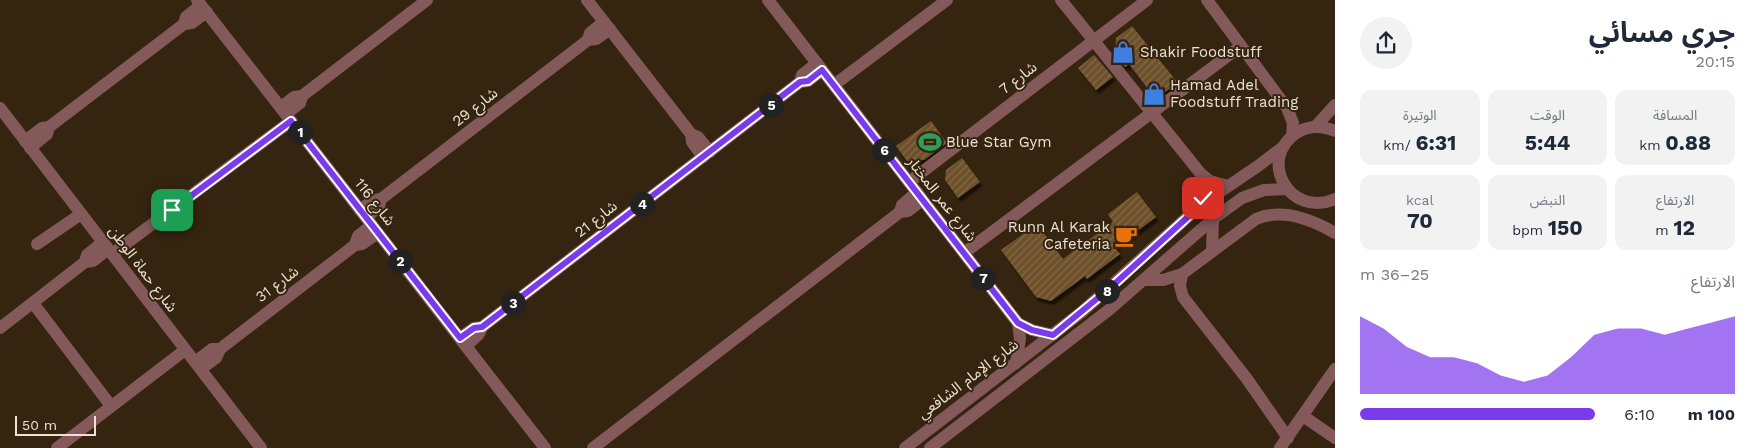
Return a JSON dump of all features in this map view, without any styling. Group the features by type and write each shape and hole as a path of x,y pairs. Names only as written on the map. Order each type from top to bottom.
{"street":[{"path":"0,328 86,262 87,255 108,249 286,114 300,103 302,96 427,0"},
{"path":"587,0 691,134 692,142 706,155"},
{"name":"شارع عمر المختار","path":"768,0 1018,323"},
{"path":"834,86 947,0"},
{"path":"1062,0 1200,174 1210,181 1228,186"},
{"name":"شارع 7","path":"593,448 900,212 902,205 916,191 1093,40 1147,0"},
{"path":"1207,0 1287,108 1293,123 1292,136"},
{"path":"27,144 42,128 49,127 184,24 186,17 202,5"},
{"name":"شارع 116","path":"202,5 545,448"},
{"name":"شارع 29","path":"369,221 379,207 381,200 588,40 596,39 607,25"},
{"path":"964,253 1241,46"},
{"name":"شارع 21","path":"463,342 480,334 482,327 800,82 802,75 820,67"},
{"path":"1315,127 1335,105"},
{"name":"شارع حماة الوطن","path":"2,116 27,144 262,448"},
{"path":"1292,136 1303,129 1315,127 1326,127 1335,131"},
{"name":"شارع الإمام الشافعي","path":"905,448 1053,335 1110,288 1202,204 1258,166 1283,147 1292,136"},
{"path":"1283,147 1279,168 1281,179 1287,189 1303,201 1331,203"},
{"path":"1200,174 1204,186 1202,204"},
{"name":"شارع الإمام الشافعي","path":"930,448 1098,318 1213,219 1252,193 1264,190 1287,189"},
{"path":"37,244 81,214"},
{"path":"1144,280 1163,280 1182,274 1256,220 1273,214 1291,215 1335,233"},
{"path":"1212,251 1213,219"},
{"name":"شارع 31","path":"198,366 212,349 220,349 355,245 362,244 369,221"},
{"path":"1182,274 1180,286 1183,297 1247,379 1284,443 1335,368"},
{"path":"33,303 111,406"},
{"path":"1018,323 1032,330 1053,335"},
{"path":"1016,364 1020,339 1018,323"},
{"path":"56,448 185,350"},
{"path":"1302,416 1335,438"}],"building":[{"path":"1132,26 1178,83 1161,95 1151,93 1129,64 1125,67 1115,54 1116,38"},
{"path":"1094,55 1113,77 1096,90 1078,68"},
{"path":"931,121 947,143 924,160 907,161 896,146"},
{"path":"962,158 980,182 958,198 945,180 946,170"},
{"path":"1137,192 1156,217 1115,248 1120,254 1087,279 1085,276 1051,301 1036,297 1001,250 1037,224 1063,259 1113,222 1108,214"}],"place":[{"name":"Shakir Foodstuff","path":"1123,52"},
{"name":"Hamad Adel Foodstuff Trading","path":"1154,94"},
{"name":"Blue Star Gym","path":"930,142"},
{"name":"Runn Al Karak Cafeteria","path":"1126,236"}],"route":[{"path":"172,210 291,121 460,338 474,328 482,327 800,82 808,81 822,70 1018,323 1032,330 1053,335 1098,299 1202,204 1203,198"}]}
